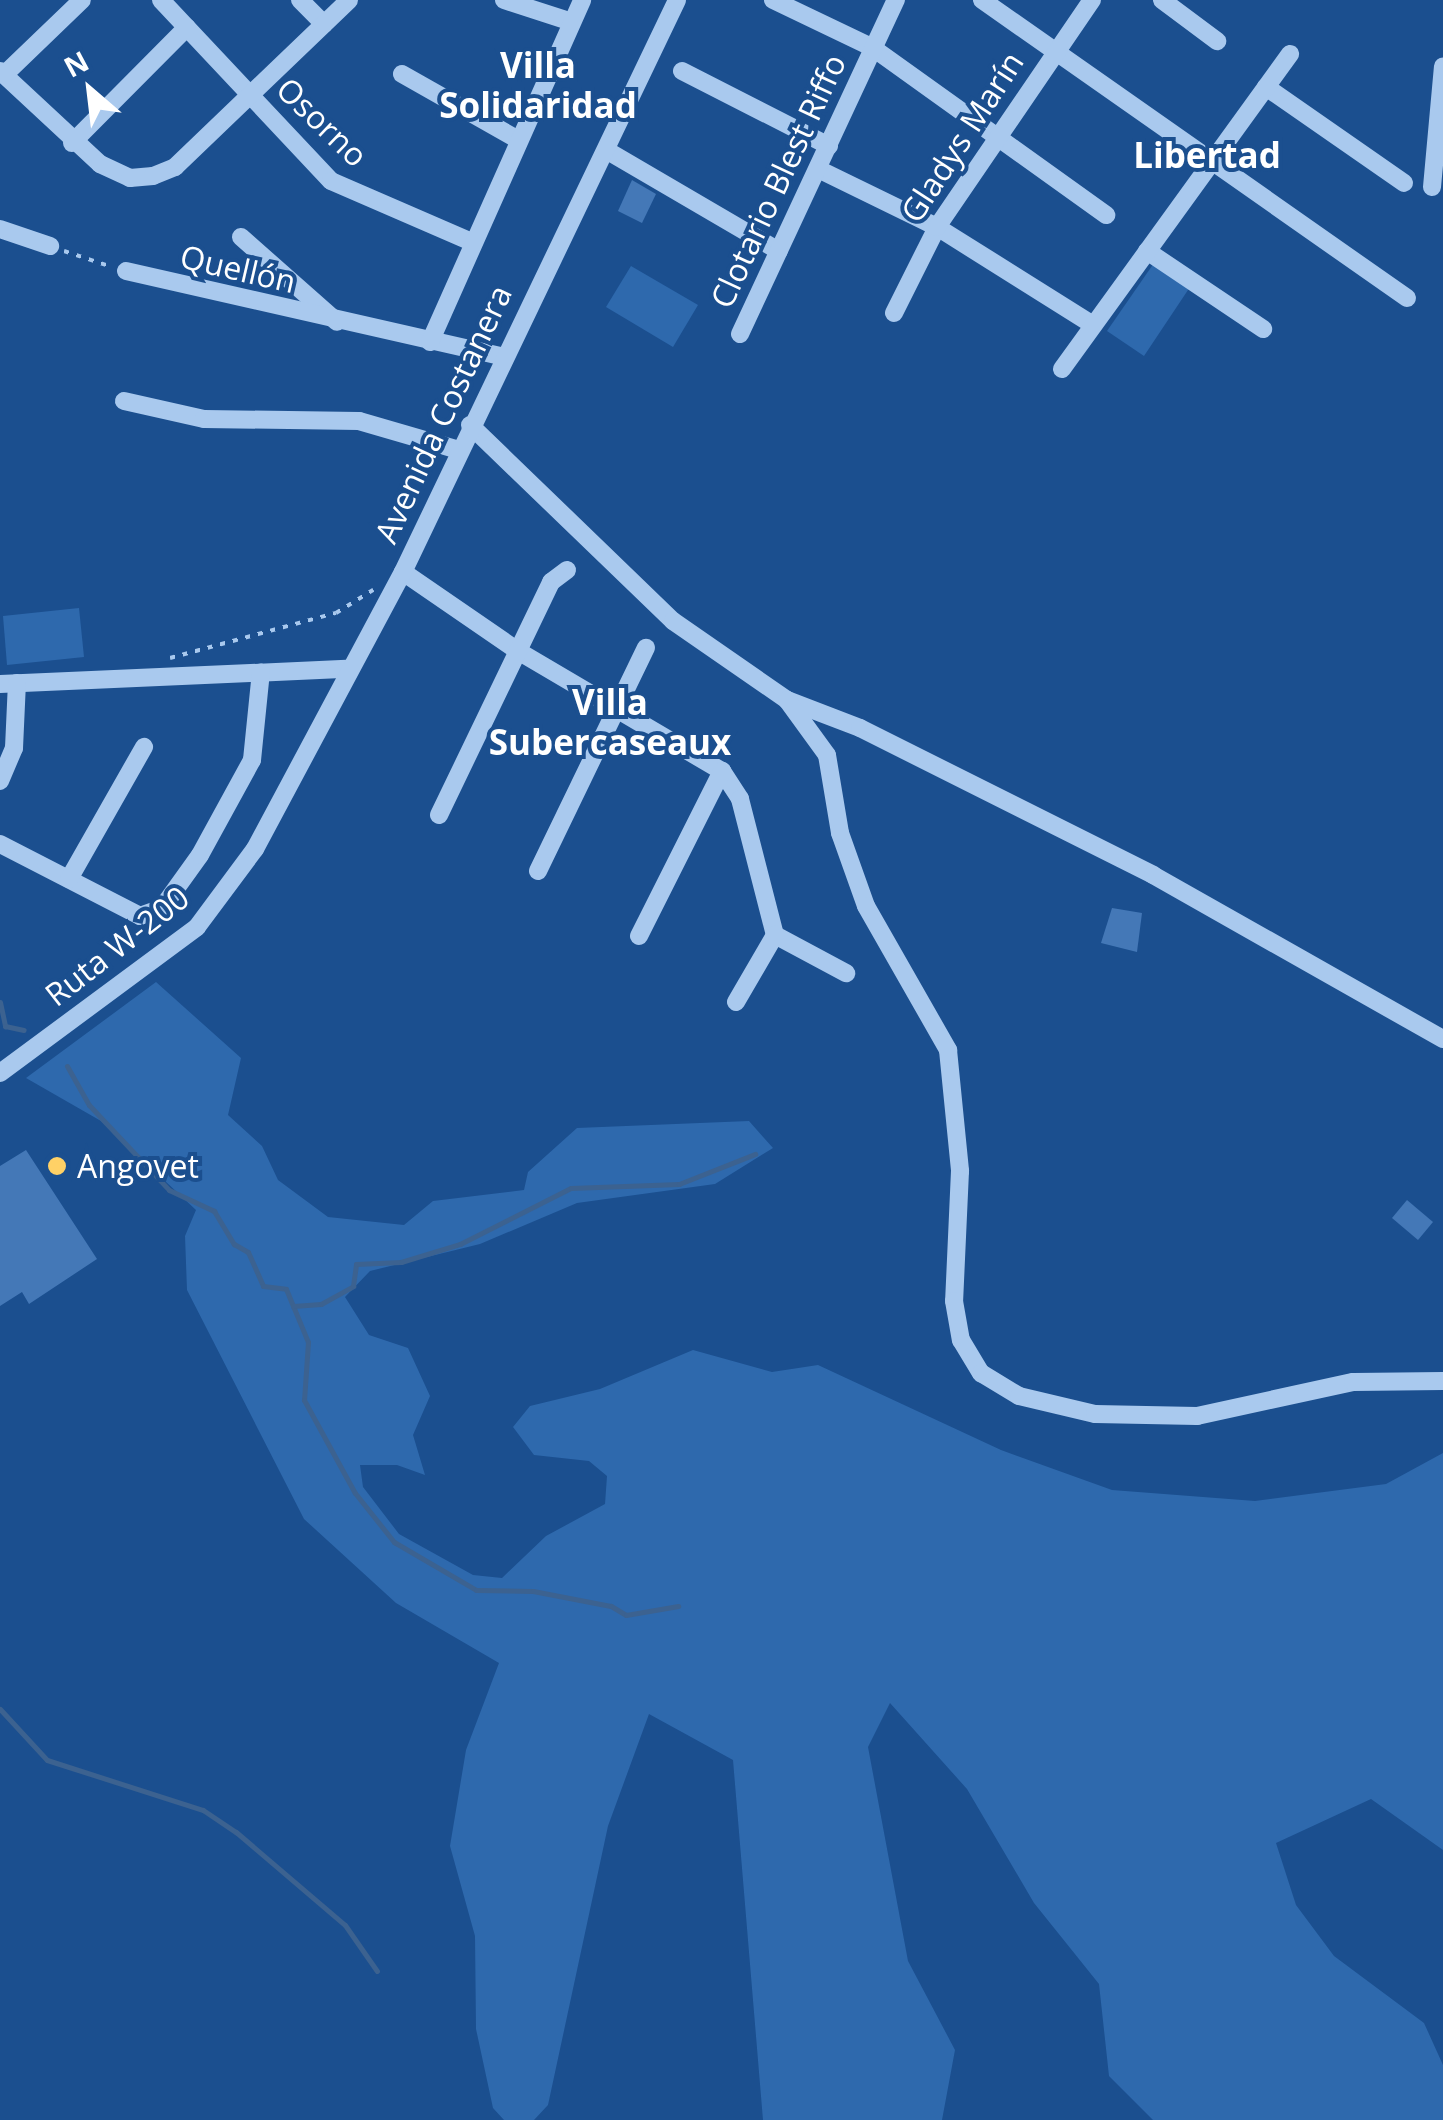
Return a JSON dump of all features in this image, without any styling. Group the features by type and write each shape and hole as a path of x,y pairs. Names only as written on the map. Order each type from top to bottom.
{"street":[{"path":"82,0 2,73 72,143 130,178 153,176 175,167 349,0"},
{"name":"Osorno","path":"161,0 331,181 472,242"},
{"path":"300,0 324,24"},
{"path":"504,0 572,22"},
{"path":"430,342 582,0"},
{"name":"Avenida Costanera","path":"255,849 347,669 403,572 500,356 606,150 677,0"},
{"path":"772,0 874,48 1106,215"},
{"name":"Clotario Blest Riffo","path":"740,334 896,0"},
{"path":"982,0 1208,164 1407,298"},
{"name":"Gladys Marín","path":"894,313 936,226 1092,0"},
{"path":"1162,0 1217,41"},
{"path":"72,143 187,27"},
{"path":"1062,370 1290,54"},
{"path":"1432,187 1443,66"},
{"path":"682,70 829,146"},
{"path":"402,74 517,139"},
{"path":"1266,87 1404,184"},
{"path":"606,150 779,251"},
{"path":"818,168 936,226 1092,325"},
{"path":"0,229 50,246"},
{"path":"241,237 337,323"},
{"path":"1147,251 1263,329"},
{"name":"Quellón","path":"126,271 337,323 500,356"},
{"path":"124,401 204,419 359,421 458,450"},
{"path":"470,425 672,621 788,700 860,728 1153,875 1443,1038"},
{"path":"439,815 551,582 567,570"},
{"path":"403,572 518,651 722,771 740,799 776,935 736,1002"},
{"path":"538,871 646,648"},
{"path":"0,781 14,748 8,683 347,669"},
{"path":"0,844 140,916 162,908 200,854 252,760 260,672"},
{"path":"788,700 827,754 840,833 866,906 948,1050 960,1155 954,1301 962,1340 981,1373 1018,1396 1095,1414 1180,1416 1353,1382 1443,1381"},
{"path":"827,754 860,728"},
{"path":"70,879 144,747"},
{"path":"639,936 722,771"},
{"name":"Ruta W-200","path":"0,1074 198,927 255,849"},
{"path":"776,935 846,973"}],"path":[{"path":"50,246 126,271"},
{"path":"158,661 336,613 403,572"}],"shaded area":[{"path":"1154,263 1190,287 1144,356 1107,331"},
{"path":"631,266 698,305 673,347 606,307"},
{"path":"79,608 84,657 7,665 3,616"},
{"path":"156,982 241,1058 228,1115 262,1146 278,1180 328,1217 404,1225 433,1201 524,1190 528,1172 577,1128 749,1121 773,1148 715,1184 577,1203 480,1244 370,1271 345,1297 369,1335 408,1348 430,1396 413,1435 425,1475 397,1465 360,1465 363,1487 399,1534 473,1575 502,1578 546,1536 605,1504 607,1476 589,1461 534,1455 513,1427 530,1406 600,1389 693,1350 772,1372 818,1365 1001,1450 1112,1490 1255,1501 1386,1484 1443,1453 1443,1850 1371,1799 1276,1843 1296,1905 1334,1956 1424,2023 1443,2065 1443,2120 1153,2120 1109,2076 1099,1984 1034,1903 967,1789 890,1703 868,1747 908,1961 955,2050 942,2120 763,2120 733,1760 649,1714 608,1826 548,2105 534,2120 504,2120 493,2108 476,2029 475,1936 450,1846 466,1750 499,1663 396,1603 304,1519 187,1290 185,1236 196,1210 101,1121 26,1078"}],"building":[{"path":"632,180 656,194 642,223 618,211"},
{"path":"1112,908 1142,913 1137,952 1101,943"},
{"path":"26,1150 97,1259 29,1304 22,1292 0,1306 0,1166"},
{"path":"1407,1200 1433,1222 1418,1240 1392,1218"}],"waterway":[{"path":"0,1002 5,1026 24,1030"},
{"path":"67,1066 89,1105 169,1190 214,1211 234,1244 248,1252 263,1286 286,1289 308,1342 304,1400 355,1493 394,1542 476,1590 533,1591 611,1606 626,1615 678,1606"},
{"path":"293,1306 321,1304 353,1286 356,1264 401,1262 460,1244 571,1188 679,1184 755,1154"},
{"path":"0,1709 47,1760 203,1810 236,1832 345,1925 377,1971"}],"place":[{"name":"Angovet","path":"57,1166"}],"district":[{"name":"Villa Solidaridad","path":"538,85"},
{"name":"Libertad","path":"1207,155"},
{"name":"Villa Subercaseaux","path":"610,722"}]}
